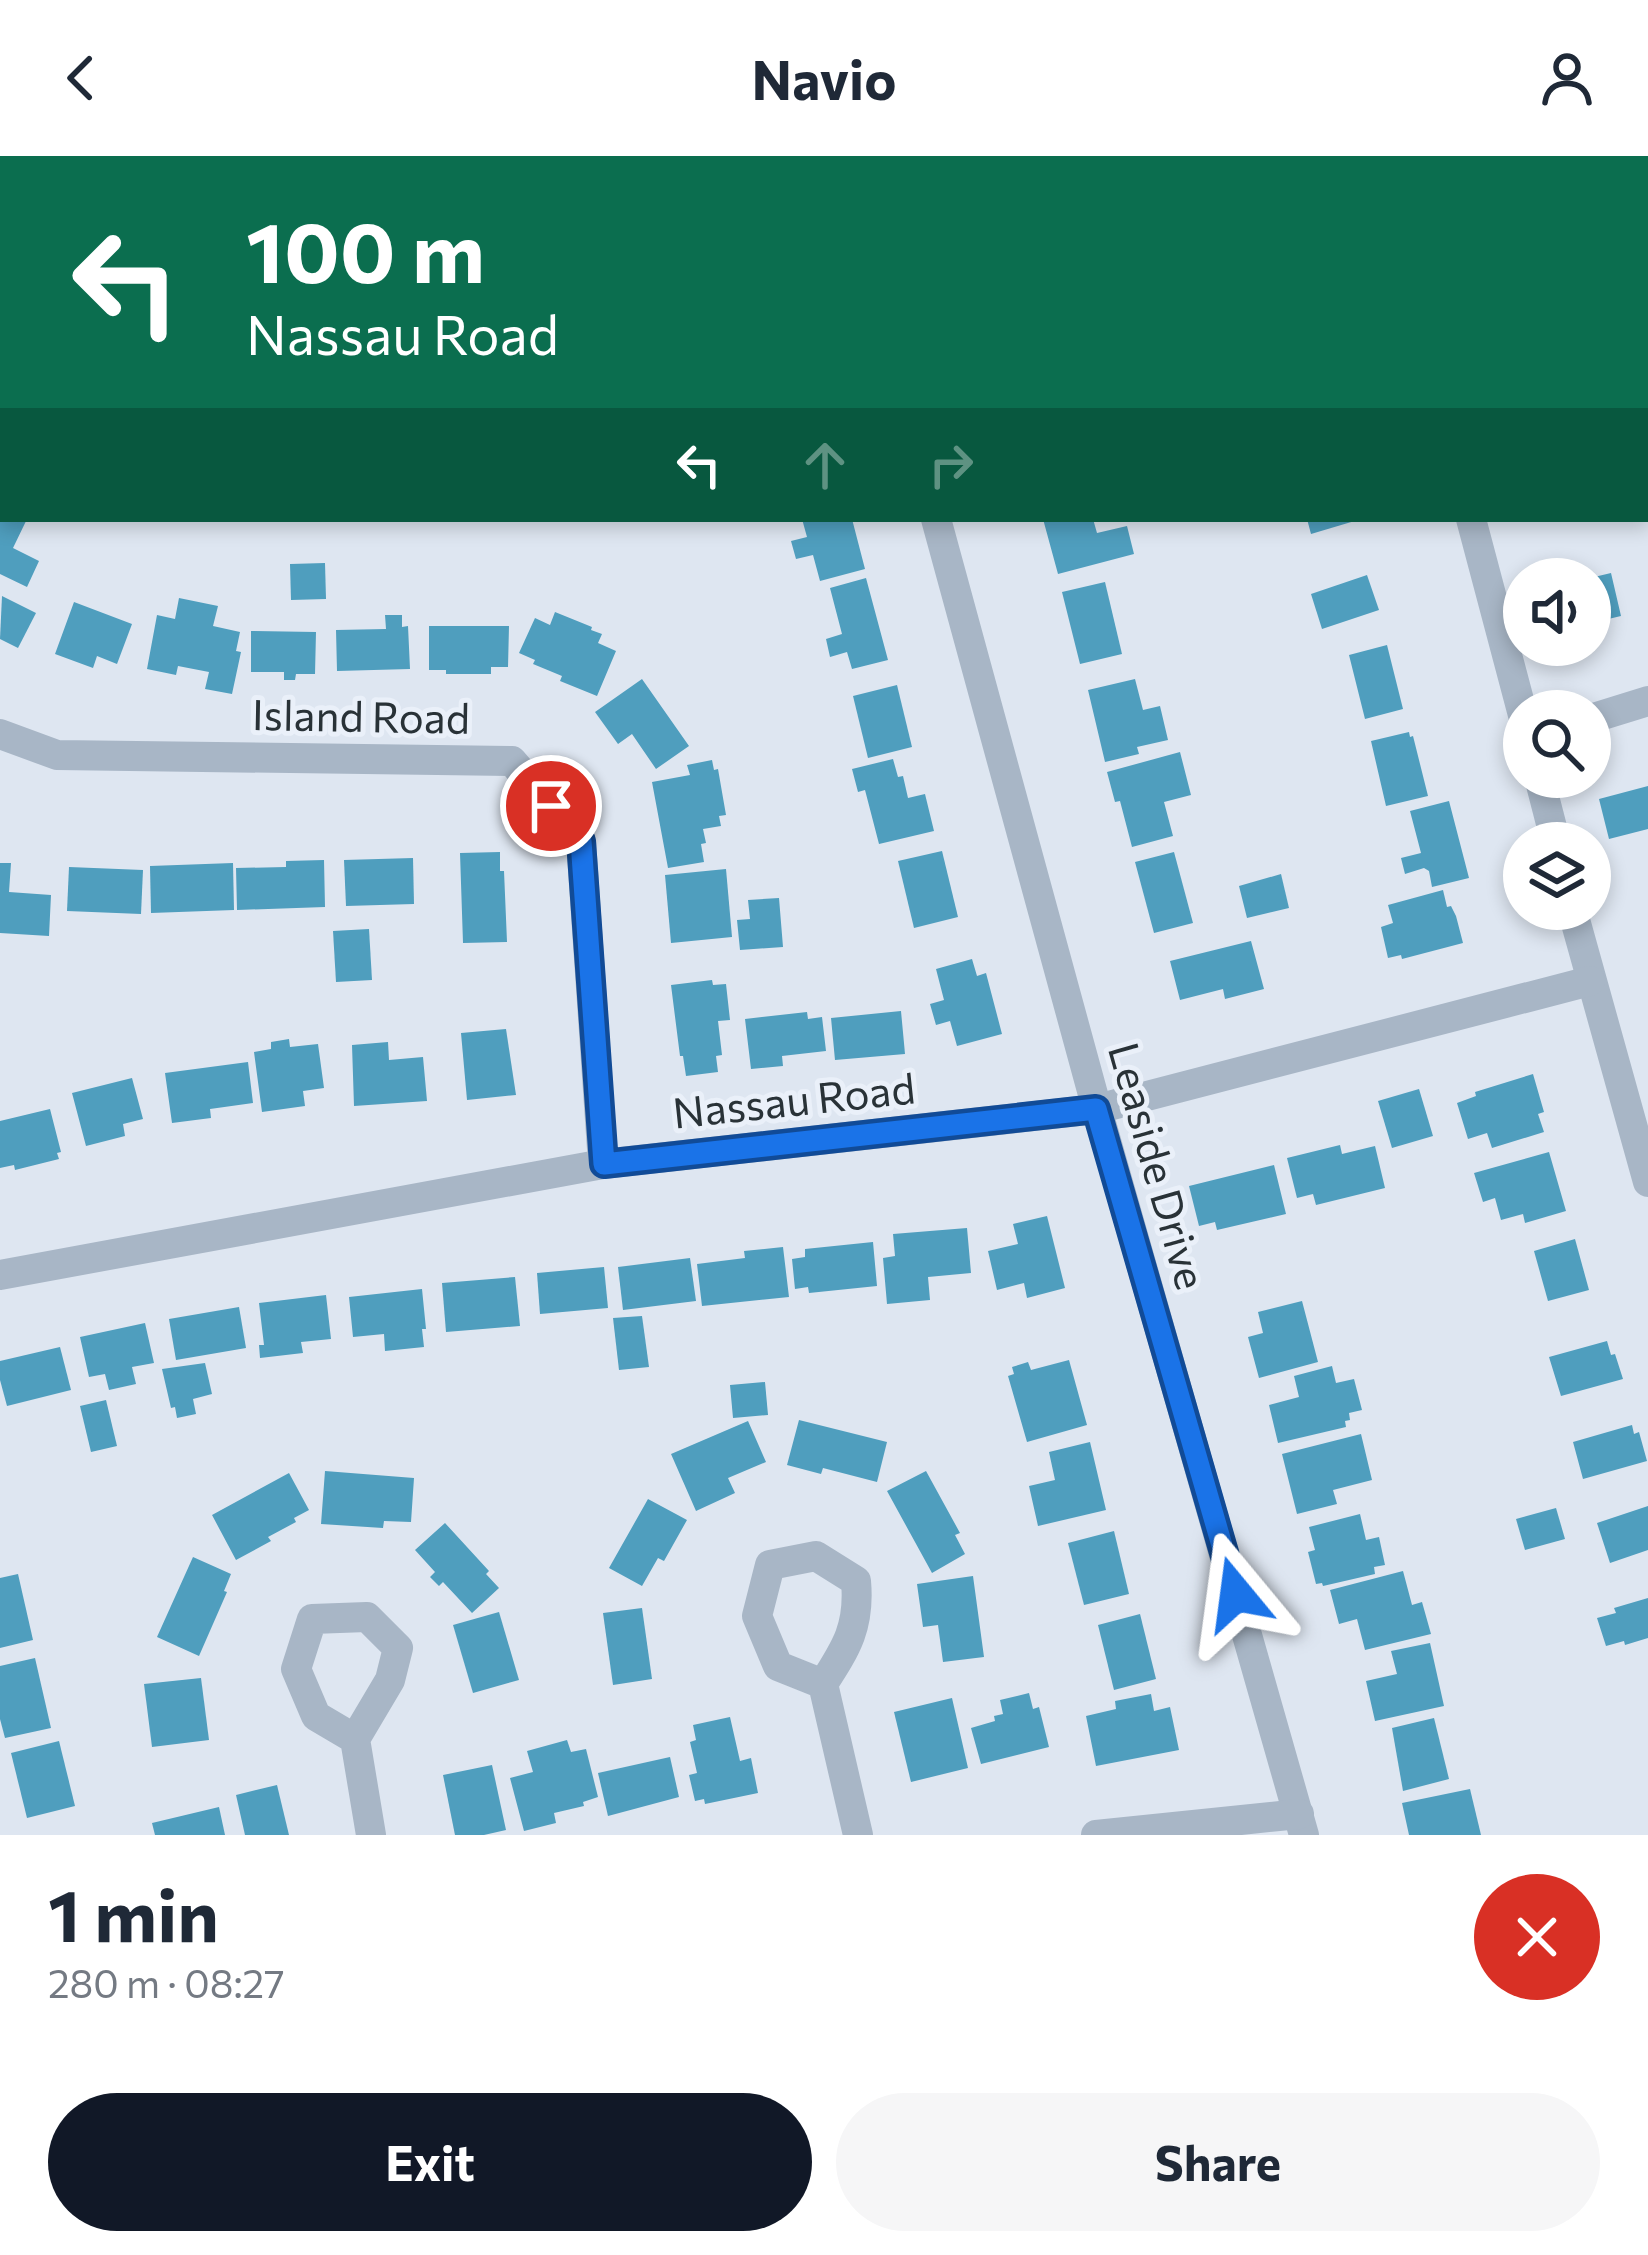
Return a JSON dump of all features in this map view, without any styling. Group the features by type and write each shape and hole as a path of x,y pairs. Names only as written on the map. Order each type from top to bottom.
{"street":[{"name":"Leaside Drive","path":"937,522 1096,1109 1302,1825"},
{"path":"1473,522 1517,690"},
{"path":"1611,712 1648,700"},
{"name":"Island Road","path":"0,734 56,755 512,761 581,841 604,1164"},
{"path":"1577,930 1648,1183"},
{"name":"Nassau Road","path":"0,1275 604,1164 1096,1109 1590,981"},
{"path":"823,1684 858,1835"},
{"path":"355,1739 371,1835"},
{"path":"1096,1835 1302,1825"}],"building":[{"path":"0,522 26,522 13,548 39,561 27,587 0,574"},
{"path":"803,522 853,522 865,569 820,581 813,555 796,559 791,541 807,537"},
{"path":"1044,522 1094,522 1097,533 1127,526 1134,554 1058,574"},
{"path":"1308,522 1351,522 1311,534"},
{"path":"325,563 326,599 291,600 290,564"},
{"path":"1611,573 1621,616 1611,618"},
{"path":"1367,575 1379,610 1322,629 1311,594"},
{"path":"866,578 888,660 852,669 847,652 830,657 826,639 842,634 830,588"},
{"path":"1105,582 1122,654 1080,664 1062,592"},
{"path":"2,596 36,613 18,648 0,639"},
{"path":"179,598 218,606 213,626 240,632 232,694 205,689 209,672 178,666 176,675 147,669 157,615 175,619"},
{"path":"74,602 132,624 117,664 97,656 93,668 55,654"},
{"path":"555,612 592,627 602,634 598,643 616,651 597,696 560,681 562,676 519,653 535,618 550,625"},
{"path":"385,615 402,615 402,627 408,626 410,669 337,671 336,630 386,629"},
{"path":"429,626 509,626 508,667 491,667 491,674 429,670"},
{"path":"251,631 316,632 315,674 296,674 295,680 284,680 284,672 251,672"},
{"path":"1387,645 1403,709 1365,719 1349,655"},
{"path":"642,679 689,746 656,769 632,734 618,744 595,712"},
{"path":"1135,679 1143,710 1160,706 1168,740 1137,747 1139,754 1105,762 1088,690"},
{"path":"897,685 912,747 868,758 853,696"},
{"path":"1409,732 1428,796 1386,806 1371,741"},
{"path":"1180,752 1191,795 1164,802 1173,836 1132,847 1107,772"},
{"path":"893,759 908,798 925,794 934,831 879,844 865,790 858,792 852,769"},
{"path":"712,760 726,815 719,816 721,826 703,829 704,862 668,868 652,782 690,775 687,765"},
{"path":"1648,786 1648,829 1611,838 1611,822 1605,822 1599,799"},
{"path":"1449,801 1469,878 1432,887 1424,868 1405,874 1401,858 1421,853 1410,811"},
{"path":"942,851 958,917 914,928 898,861"},
{"path":"500,852 507,942 463,943 460,853"},
{"path":"1174,852 1193,923 1154,933 1135,862"},
{"path":"413,858 414,904 346,906 344,860"},
{"path":"324,860 325,907 237,910 236,868"},
{"path":"0,863 11,863 9,892 51,895 49,936 0,933"},
{"path":"233,863 234,910 151,913 150,866"},
{"path":"69,867 143,870 141,914 67,911"},
{"path":"726,869 732,937 671,943 665,875"},
{"path":"1281,874 1289,908 1247,918 1239,886"},
{"path":"1443,890 1463,943 1402,959 1401,955 1388,958 1381,927 1393,923 1388,905"},
{"path":"779,898 783,947 740,950 737,920 750,919 748,900"},
{"path":"369,929 372,980 336,982 333,931"},
{"path":"1251,941 1264,989 1225,999 1223,989 1180,1000 1170,961"},
{"path":"972,959 977,976 986,973 1002,1034 957,1046 950,1021 936,1025 930,1004 944,1000 936,969"},
{"path":"712,980 713,985 726,984 730,1020 718,1021 722,1055 716,1056 718,1072 686,1076 671,985"},
{"path":"901,1011 905,1054 835,1060 831,1018"},
{"path":"807,1012 808,1019 822,1017 826,1051 782,1056 783,1066 751,1069 745,1019"},
{"path":"506,1029 516,1095 467,1100 461,1033"},
{"path":"289,1039 290,1047 318,1044 324,1088 303,1091 305,1106 262,1112 254,1052"},
{"path":"388,1042 389,1060 423,1057 427,1101 354,1106 352,1045"},
{"path":"248,1062 253,1103 210,1109 211,1118 172,1123 165,1073"},
{"path":"1533,1074 1544,1112 1538,1114 1544,1132 1492,1148 1487,1133 1468,1139 1457,1103 1476,1096 1475,1092"},
{"path":"132,1078 143,1119 123,1124 125,1136 86,1146 72,1093"},
{"path":"1419,1089 1433,1136 1392,1148 1378,1101"},
{"path":"50,1109 59,1159 15,1170 14,1165 0,1168 0,1121"},
{"path":"1340,1145 1342,1154 1375,1146 1385,1188 1316,1205 1313,1194 1297,1198 1287,1158"},
{"path":"1549,1152 1566,1211 1525,1223 1523,1214 1501,1220 1495,1198 1483,1202 1474,1173"},
{"path":"1274,1165 1286,1214 1217,1230 1215,1222 1199,1226 1189,1186"},
{"path":"1047,1216 1065,1288 1027,1298 1024,1283 997,1290 988,1251 1018,1244 1013,1224"},
{"path":"967,1228 971,1273 928,1277 930,1300 887,1304 883,1258 895,1256 893,1234"},
{"path":"1575,1239 1589,1290 1548,1301 1534,1251"},
{"path":"873,1242 877,1286 809,1293 808,1287 795,1289 792,1259 805,1257 805,1249"},
{"path":"783,1247 789,1297 702,1306 697,1264 745,1258 744,1251"},
{"path":"690,1258 696,1301 623,1310 618,1267"},
{"path":"604,1267 608,1308 540,1314 537,1273"},
{"path":"515,1277 520,1326 446,1332 442,1283"},
{"path":"422,1289 424,1347 385,1351 384,1334 353,1337 349,1297"},
{"path":"326,1295 331,1339 301,1342 303,1353 260,1358 259,1345 264,1345 259,1303"},
{"path":"1302,1301 1318,1362 1259,1378 1248,1337 1263,1333 1258,1312"},
{"path":"239,1307 246,1348 176,1360 169,1319"},
{"path":"642,1316 649,1367 619,1370 613,1318"},
{"path":"145,1323 154,1363 132,1367 136,1384 109,1390 105,1374 89,1377 80,1337"},
{"path":"1607,1341 1623,1379 1561,1396 1549,1357"},
{"path":"60,1347 71,1390 7,1406 0,1361"},
{"path":"1069,1360 1087,1425 1027,1442 1008,1376 1014,1374 1012,1367 1028,1362 1031,1370"},
{"path":"205,1363 212,1394 193,1399 196,1414 177,1418 162,1369"},
{"path":"1332,1366 1336,1383 1354,1379 1362,1410 1349,1413 1346,1427 1278,1443 1269,1405 1299,1397 1294,1376"},
{"path":"765,1382 768,1415 733,1418 730,1385"},
{"path":"106,1400 117,1446 91,1452 80,1406"},
{"path":"799,1420 887,1442 877,1482 823,1468 821,1474 787,1465"},
{"path":"748,1421 766,1462 728,1478 735,1493 696,1511 671,1454"},
{"path":"1632,1425 1634,1434 1639,1432 1647,1461 1583,1479 1573,1442"},
{"path":"1361,1434 1372,1480 1333,1490 1337,1504 1297,1514 1282,1454"},
{"path":"1090,1442 1106,1510 1038,1526 1029,1486 1055,1480 1049,1452"},
{"path":"325,1471 414,1478 411,1522 384,1521 383,1528 321,1524"},
{"path":"926,1471 960,1533 955,1535 965,1554 932,1573 887,1491"},
{"path":"289,1473 309,1510 268,1537 271,1541 236,1560 212,1515"},
{"path":"648,1499 687,1520 664,1561 658,1558 642,1586 609,1568"},
{"path":"1648,1506 1648,1550 1610,1563 1597,1523"},
{"path":"1556,1508 1565,1539 1525,1550 1516,1519"},
{"path":"1360,1514 1366,1540 1379,1537 1385,1565 1374,1567 1375,1574 1316,1584 1308,1552 1315,1550 1309,1527"},
{"path":"445,1523 499,1588 472,1613 443,1582 439,1586 430,1577 435,1572 415,1550"},
{"path":"1114,1531 1129,1594 1084,1605 1068,1543"},
{"path":"193,1557 231,1574 199,1656 157,1637"},
{"path":"1403,1571 1412,1605 1422,1602 1431,1634 1365,1650 1357,1619 1339,1624 1330,1590"},
{"path":"18,1574 33,1640 0,1648 0,1578"},
{"path":"973,1576 984,1657 943,1662 938,1625 923,1627 917,1584"},
{"path":"1648,1598 1648,1638 1606,1646 1597,1618"},
{"path":"642,1608 652,1679 613,1685 603,1613"},
{"path":"499,1612 519,1680 473,1693 453,1625"},
{"path":"1140,1614 1156,1679 1114,1690 1098,1625"},
{"path":"1430,1643 1444,1706 1375,1721 1366,1681 1397,1674 1391,1651"},
{"path":"35,1658 51,1728 5,1738 0,1719 0,1666"},
{"path":"201,1678 209,1740 152,1747 144,1684"},
{"path":"1029,1693 1033,1709 1039,1707 1049,1747 981,1764 971,1728 1003,1714 1000,1700"},
{"path":"1151,1694 1154,1711 1170,1707 1179,1750 1096,1766 1086,1716 1116,1709 1115,1701"},
{"path":"952,1698 968,1768 911,1782 894,1712"},
{"path":"730,1717 740,1761 751,1758 758,1793 705,1804 704,1799 695,1801 689,1775 697,1773 690,1742 696,1740 693,1725"},
{"path":"1434,1718 1449,1779 1403,1791 1392,1728"},
{"path":"567,1740 571,1752 586,1749 598,1797 583,1802 584,1806 554,1813 556,1823 524,1831 510,1778 533,1772 527,1751"},
{"path":"59,1741 75,1806 27,1818 11,1753"},
{"path":"670,1757 679,1797 608,1816 598,1773"},
{"path":"492,1765 506,1830 455,1835 443,1775"},
{"path":"277,1785 289,1835 245,1835 236,1795"},
{"path":"1470,1789 1481,1835 1409,1835 1402,1803"},
{"path":"219,1807 225,1835 155,1835 152,1823"}],"route":[{"path":"551,806 581,841 604,1164 1096,1109 1236,1594"}]}
